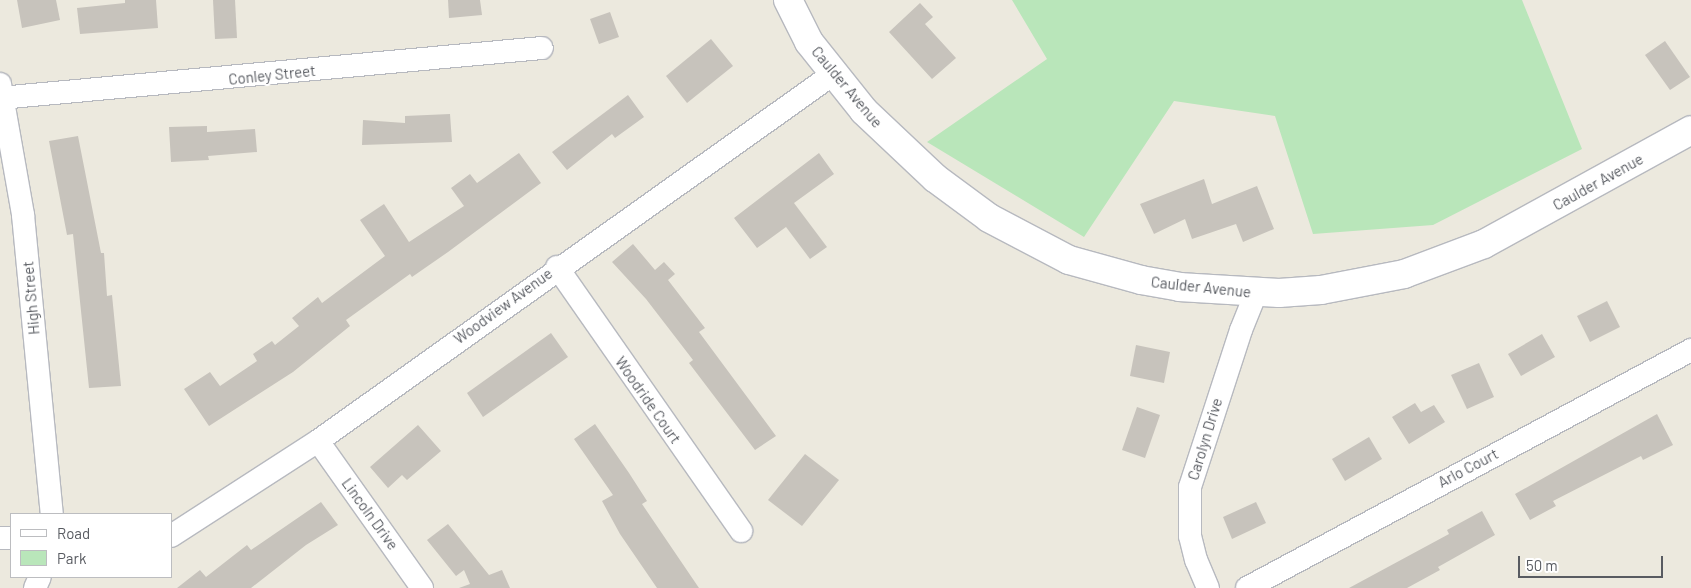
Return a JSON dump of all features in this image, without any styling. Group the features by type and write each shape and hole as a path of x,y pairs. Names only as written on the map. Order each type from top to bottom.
{"street":[{"name":"Caulder Avenue","path":"788,0 809,42 833,74 898,146 935,178 989,218 1035,244 1069,260 1141,280 1218,291 1256,293 1321,290 1363,283 1445,260 1522,225 1691,130"},
{"name":"Conley Street","path":"1,93 542,48"},
{"name":"Woodview Avenue","path":"172,535 318,440 557,267 833,74"},
{"name":"High Street","path":"1,93 23,215 52,513"},
{"name":"Woodride Court","path":"557,267 741,531"},
{"name":"Carolyn Drive","path":"1208,588 1196,560 1190,536 1190,487 1240,330 1256,293"},
{"name":"Arlo Court","path":"1247,588 1691,350"},
{"name":"Lincoln Drive","path":"318,440 422,588"}],"green space":[{"path":"1012,0 1522,0 1582,149 1433,225 1313,234 1275,116 1174,101 1084,237 927,142 1047,59"}],"building":[{"path":"17,0 56,0 60,20 22,28"},
{"path":"125,0 156,0 158,28 80,34 77,8 125,3"},
{"path":"213,0 235,0 237,38 215,39"},
{"path":"448,0 480,0 482,15 449,18"},
{"path":"920,3 933,17 925,24 956,58 932,79 889,32"},
{"path":"610,12 619,37 599,44 590,19"},
{"path":"711,39 733,66 687,103 666,76"},
{"path":"1665,41 1690,77 1670,90 1645,55"},
{"path":"628,95 644,117 615,138 612,134 567,170 552,152"},
{"path":"450,114 452,142 362,145 363,120 405,123 405,116"},
{"path":"207,126 207,132 255,129 257,152 208,156 209,160 171,162 169,127"},
{"path":"78,136 101,253 104,253 107,296 112,295 121,386 89,388 73,234 67,235 49,141"},
{"path":"519,153 541,183 448,252 412,277 410,274 346,320 350,326 293,372 209,426 184,389 210,372 220,386 257,361 253,354 272,341 275,345 299,326 292,318 318,297 322,303 385,256 360,220 384,204 409,242 464,206 451,188 470,174 477,183"},
{"path":"819,153 834,174 794,203 827,247 810,259 786,227 757,248 734,218"},
{"path":"1204,179 1212,204 1257,186 1274,229 1243,242 1236,224 1192,239 1185,219 1154,234 1140,204"},
{"path":"633,244 655,270 664,262 675,274 668,280 705,328 699,332 776,436 755,450 689,363 693,360 646,299 612,262"},
{"path":"1607,301 1620,327 1590,342 1577,316"},
{"path":"551,333 568,357 483,417 467,393"},
{"path":"1542,334 1555,357 1521,376 1508,354"},
{"path":"1136,345 1170,352 1164,383 1130,376"},
{"path":"1479,363 1494,397 1467,409 1451,375"},
{"path":"1415,403 1421,412 1434,405 1445,422 1409,444 1392,417"},
{"path":"1137,407 1160,415 1145,458 1122,450"},
{"path":"1657,414 1673,445 1643,460 1641,456 1553,501 1556,506 1530,520 1515,494"},
{"path":"595,424 647,501 642,504 699,588 657,588 620,534 602,501 613,495 574,439"},
{"path":"418,425 441,451 407,480 402,475 388,488 370,467"},
{"path":"1369,437 1382,459 1345,481 1332,459"},
{"path":"805,454 839,480 802,526 768,500"},
{"path":"321,502 338,525 306,545 251,588 177,588 200,570 206,577 247,545 251,550"},
{"path":"1256,502 1266,523 1232,539 1223,517"},
{"path":"1482,511 1495,535 1438,567 1440,570 1407,588 1349,588 1449,534 1447,530"},
{"path":"448,524 489,575 502,570 510,588 459,588 470,584 464,570 456,576 427,540"}]}
